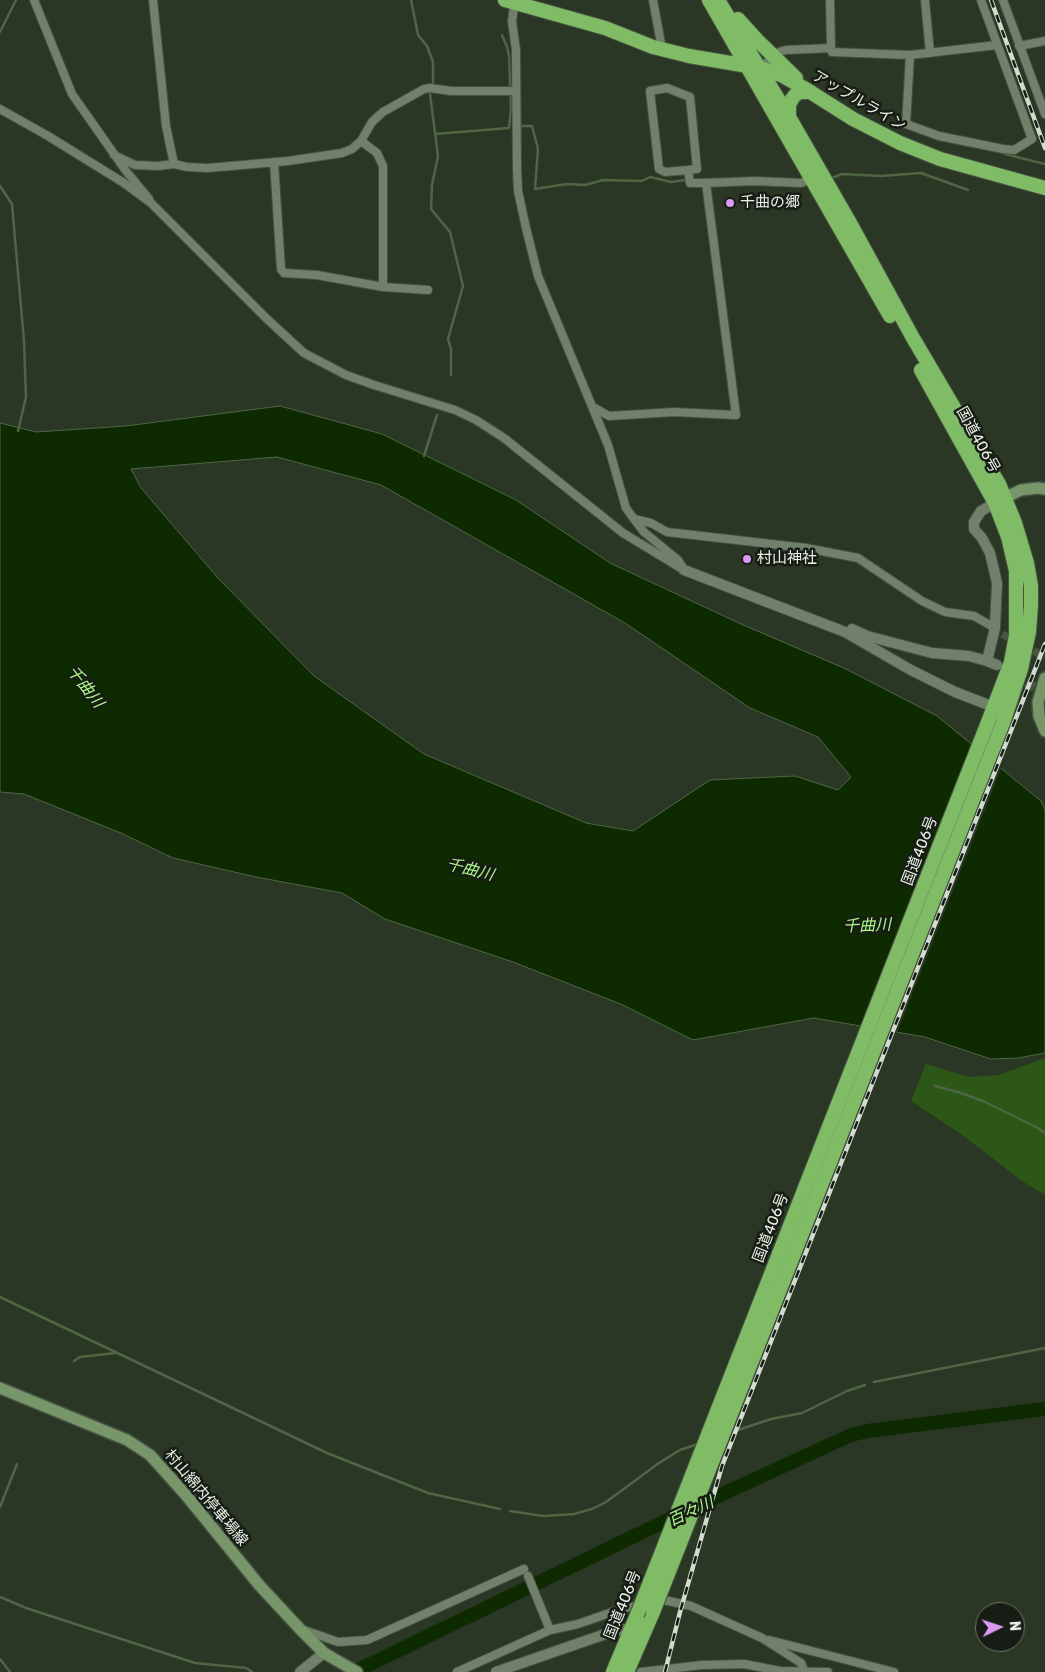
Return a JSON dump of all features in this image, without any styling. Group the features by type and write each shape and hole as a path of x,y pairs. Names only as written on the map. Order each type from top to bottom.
{"highway":[{"name":"国道406号","path":"709,0 745,65 816,176"},
{"name":"国道406号","path":"627,1672 653,1612 1003,723 1022,668 1029,632 1031,606 1031,586 1027,563 1015,523 867,276 816,176 789,117 718,0"},
{"path":"724,0 739,20 807,90 796,94 792,99 789,104 789,117"},
{"name":"アップルライン","path":"512,1 605,28 662,49 689,56 760,68 781,76 862,124 900,143 940,159 1045,188"},
{"name":"国道406号","path":"613,1672 632,1629 1010,662 1016,635 1018,603 1016,571 1000,500"}],"main road":[{"path":"1000,500 1021,490 1045,489"},
{"path":"1045,678 1038,702 1039,716 1045,731"},
{"name":"村山綿内停車場線","path":"0,1388 126,1440 150,1455 185,1494 260,1586 300,1629 329,1656 357,1672"}],"street":[{"path":"34,0 72,94 114,155 148,196 151,203"},
{"path":"153,0 166,126 174,164"},
{"path":"653,0 662,49"},
{"path":"830,0 832,52 910,55 997,45"},
{"path":"925,0 930,53"},
{"path":"910,55 906,124 939,136 1014,150 1032,139 981,0"},
{"path":"1003,0 1045,114"},
{"path":"512,1 512,21 516,50 516,169 518,191 538,276 608,445 626,508 644,532 678,560 684,570"},
{"path":"1019,46 1045,41"},
{"path":"760,68 779,52 786,50 831,48"},
{"path":"667,88 690,98 697,169 688,170 665,172 659,169 650,90 667,88"},
{"path":"114,155 135,165 158,166 174,164 208,168 342,153 352,149 361,141 372,122 383,112 424,89 516,91"},
{"path":"0,109 48,136 151,203 267,319 304,353 346,375 455,410 476,420 504,438 623,533 684,570 845,632 917,673 992,712"},
{"path":"361,141 377,153 383,166 383,287"},
{"path":"274,162 281,269 284,273 317,275 383,287 428,290"},
{"path":"688,170 690,183 754,181 801,183 816,176"},
{"path":"593,407 609,416 674,412 682,414 736,415 706,183"},
{"path":"987,661 998,631 998,584 990,553 982,538 974,529 974,522 981,511 1000,500"},
{"path":"634,519 651,523 667,532 806,548 858,558 922,601 946,612 974,616 998,631"},
{"path":"845,632 850,629 867,636 932,653 969,656 997,665"},
{"path":"300,1629 338,1642 367,1640 526,1573 550,1630"},
{"path":"457,1672 550,1630 578,1624 624,1608 664,1600 691,1606 762,1638 801,1663 805,1671"},
{"path":"496,1672 617,1630 632,1629"},
{"path":"762,1638 894,1672"},
{"path":"300,1672 329,1656"},
{"path":"641,1672 702,1665 744,1664 780,1671 828,1672"}],"shaded area":[{"path":"1045,1058 1045,1195 1022,1181 965,1137 911,1101 926,1064 969,1077 999,1075"}],"water":[{"name":"千曲川","path":"280,406 382,434 516,500 610,563 741,624 846,669 937,716 1041,801 1045,810 1045,1053 1018,1058 991,1059 925,1037 814,1018 693,1040 623,1005 513,962 385,919 342,893 256,877 173,858 121,833 24,794 0,792 0,423 36,432 126,426","holes":["277,457 381,485 625,623 750,708 818,737 851,777 838,790 795,776 710,780 633,831 586,823 424,754 314,676 217,577 141,488 131,469"]}],"pier":[{"path":"972,741 1002,766 896,1035 859,1028"}],"waterway":[{"path":"0,32 16,0"},
{"path":"411,0 418,35 427,46 433,62 433,83 430,94 438,156 432,185 431,209 450,232 463,286 448,339 451,349 451,375"},
{"path":"435,134 509,128 511,107 509,56 502,35"},
{"path":"520,126 532,126 538,149 535,189 567,184 585,185 603,180 642,181 650,177 671,182 685,180"},
{"path":"1005,154 1045,164"},
{"path":"832,178 842,174 881,176 921,173 968,190"},
{"path":"700,179 718,179"},
{"path":"0,186 12,204 24,341 26,397 18,431"},
{"path":"424,456 437,415"},
{"path":"935,1086 983,1101 1045,1133"},
{"path":"0,1297 327,1453 428,1493 500,1509"},
{"path":"874,1382 1045,1348"},
{"path":"74,1361 80,1357 116,1353"},
{"path":"729,1433 771,1419 802,1413 847,1391 865,1385"},
{"name":"百々川","path":"354,1672 688,1510 851,1435 867,1431 1045,1409"},
{"path":"510,1511 543,1516 574,1514 592,1509 606,1502 680,1450 698,1444"},
{"path":"0,1507 17,1464"},
{"path":"0,1597 26,1608 195,1663 246,1668 252,1672"},
{"path":"0,1659 10,1672"}],"tunnel":[{"path":"1002,634 1045,657"},
{"path":"1013,675 1045,693"}],"railway":[{"path":"991,0 1045,148"},
{"path":"665,1672 680,1612 722,1466 1045,644"}],"place":[{"name":"千曲の郷","path":"730,203"},
{"name":"村山神社","path":"747,559"}]}
